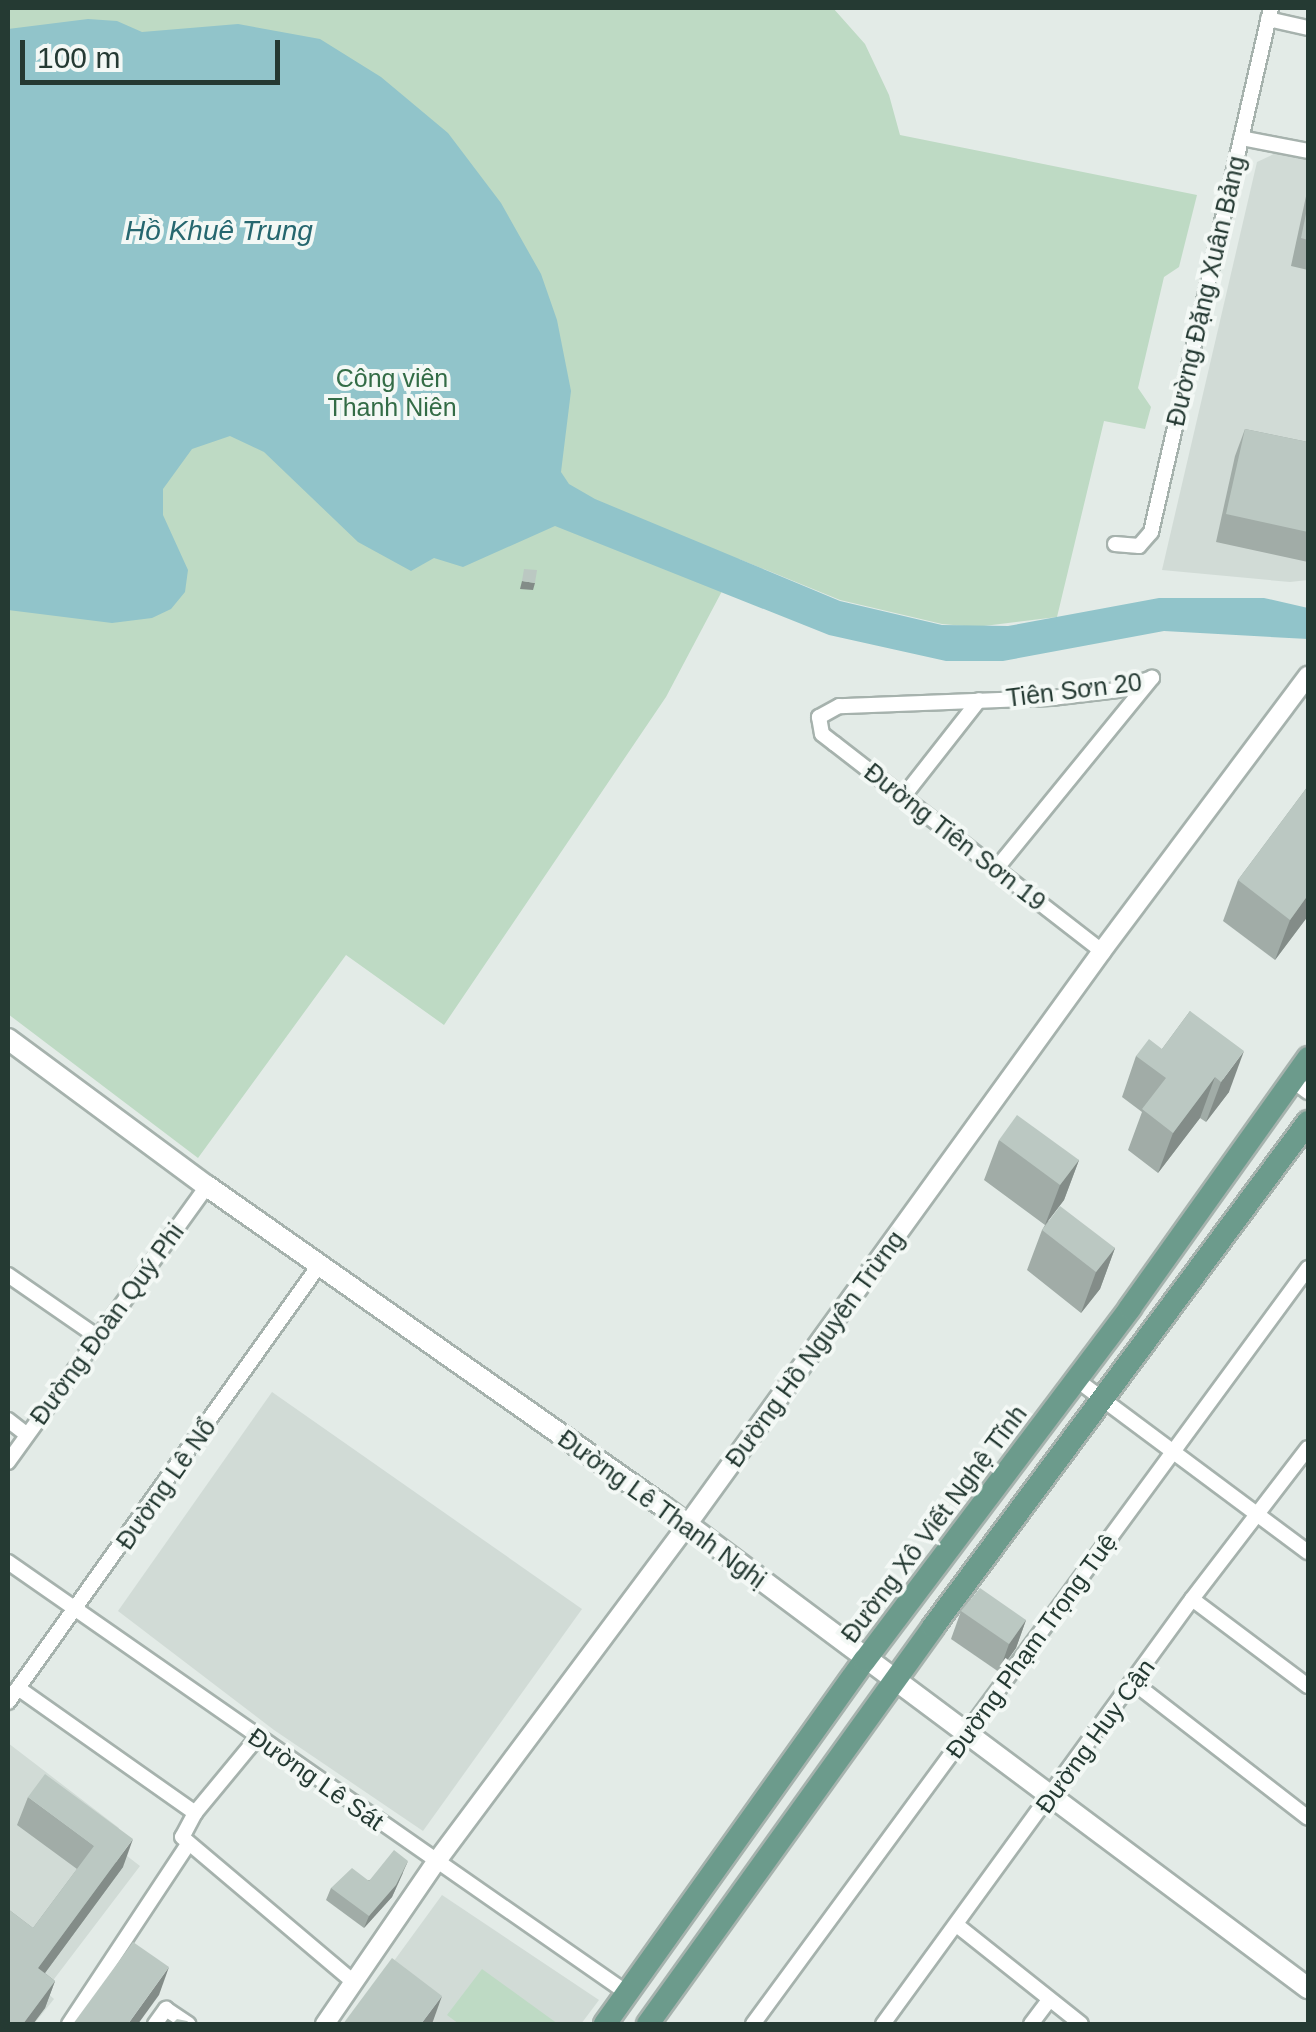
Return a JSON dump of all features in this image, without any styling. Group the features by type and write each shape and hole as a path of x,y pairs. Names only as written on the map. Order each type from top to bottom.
{"main road":[{"name":"Đường Lê Thanh Nghị","path":"8,1038 208,1186 688,1525 1308,1988"},
{"name":"Đường Xô Viết Nghệ Tĩnh","path":"605,2024 865,1660 1300,1086 1308,1058"},
{"path":"648,2024 894,1682 1308,1122"}],"street":[{"path":"1269,13 1308,28"},
{"name":"Đường Đặng Xuân Bảng","path":"1115,544 1139,546 1151,532 1269,13"},
{"path":"1241,138 1308,150"},
{"name":"Đường Hồ Nguyên Trừng","path":"325,2024 436,1862 688,1525 1102,951 1308,676"},
{"name":"Tiên Sơn 20","path":"819,717 839,706 1118,690 1152,678 996,869"},
{"path":"903,797 979,700"},
{"name":"Đường Tiên Sơn 19","path":"819,717 822,734 1102,951"},
{"name":"Đường Đoàn Quý Phi","path":"8,1462 208,1186"},
{"name":"Đường Lê Nổ","path":"8,1702 320,1264"},
{"name":"Đường Phạm Trọng Tuệ","path":"753,2024 1308,1268"},
{"path":"8,1274 98,1338"},
{"path":"1078,1380 1308,1552"},
{"path":"8,1420 27,1434"},
{"name":"Đường Huy Cận","path":"882,2024 958,1926 1192,1599 1308,1448"},
{"name":"Đường Lê Sát","path":"8,1562 627,1993"},
{"path":"1192,1599 1308,1686"},
{"path":"1134,1683 1308,1818"},
{"path":"18,1688 195,1813"},
{"path":"257,1738 195,1813 182,1837 355,1983"},
{"path":"70,2024 189,1844"},
{"path":"958,1926 1081,2024"},
{"path":"1031,2024 1049,2000"},
{"path":"155,2024 166,2008 188,2024"}],"shaded area":[{"path":"1276,153 1308,160 1308,580 1290,582 1162,570 1257,162"},
{"path":"272,1392 582,1609 423,1831 274,1730 118,1611"},
{"path":"8,1743 119,1828 109,1842 140,1866 45,1991 54,1999 34,2024 8,2024"},
{"path":"442,1895 599,2000 581,2024 348,2024"}],"green space":[{"name":"Công viên Thanh Niên","path":"8,8 833,8 865,44 889,95 900,135 1197,195 1179,267 1164,277 1138,388 1151,407 1145,429 1104,421 1057,617 976,627 942,624 840,600 739,559 666,697 444,1025 346,955 198,1158 8,1014"},
{"path":"482,1969 558,2024 459,2024 447,2015"}],"water":[{"name":"Hồ Khuê Trung","path":"88,19 117,21 142,32 238,24 320,39 381,77 448,133 501,203 541,274 557,320 571,391 561,472 569,484 595,499 840,601 942,625 1008,626 1159,598 1264,598 1308,608 1308,639 1164,631 1003,661 946,661 829,635 555,526 463,567 434,558 411,571 358,542 264,452 230,436 192,449 163,489 163,515 188,570 185,592 171,609 152,618 112,623 8,610 8,29"}],"building":[{"path":"1308,204 1308,240 1301,238"},
{"path":"1245,429 1308,442 1308,532 1226,514"},
{"path":"524,569 537,570 535,583 522,581"},
{"path":"1308,786 1308,895 1290,920 1238,880"},
{"path":"1190,1011 1244,1051 1221,1082 1215,1077 1173,1133 1142,1109 1166,1078 1136,1056 1149,1039 1162,1049"},
{"path":"1017,1115 1079,1160 1060,1185 999,1140"},
{"path":"1060,1206 1115,1248 1096,1272 1042,1230"},
{"path":"980,1588 1026,1620 1009,1644 961,1611"},
{"path":"45,1774 133,1839 38,1968 55,1981 23,2024 8,2024 8,1909 33,1928 94,1846 28,1797"},
{"path":"394,1850 408,1861 396,1885 369,1916 331,1888 352,1868 369,1881"},
{"path":"133,1942 169,1967 128,2024 73,2024"},
{"path":"392,1958 442,1996 421,2024 343,2024"}]}
